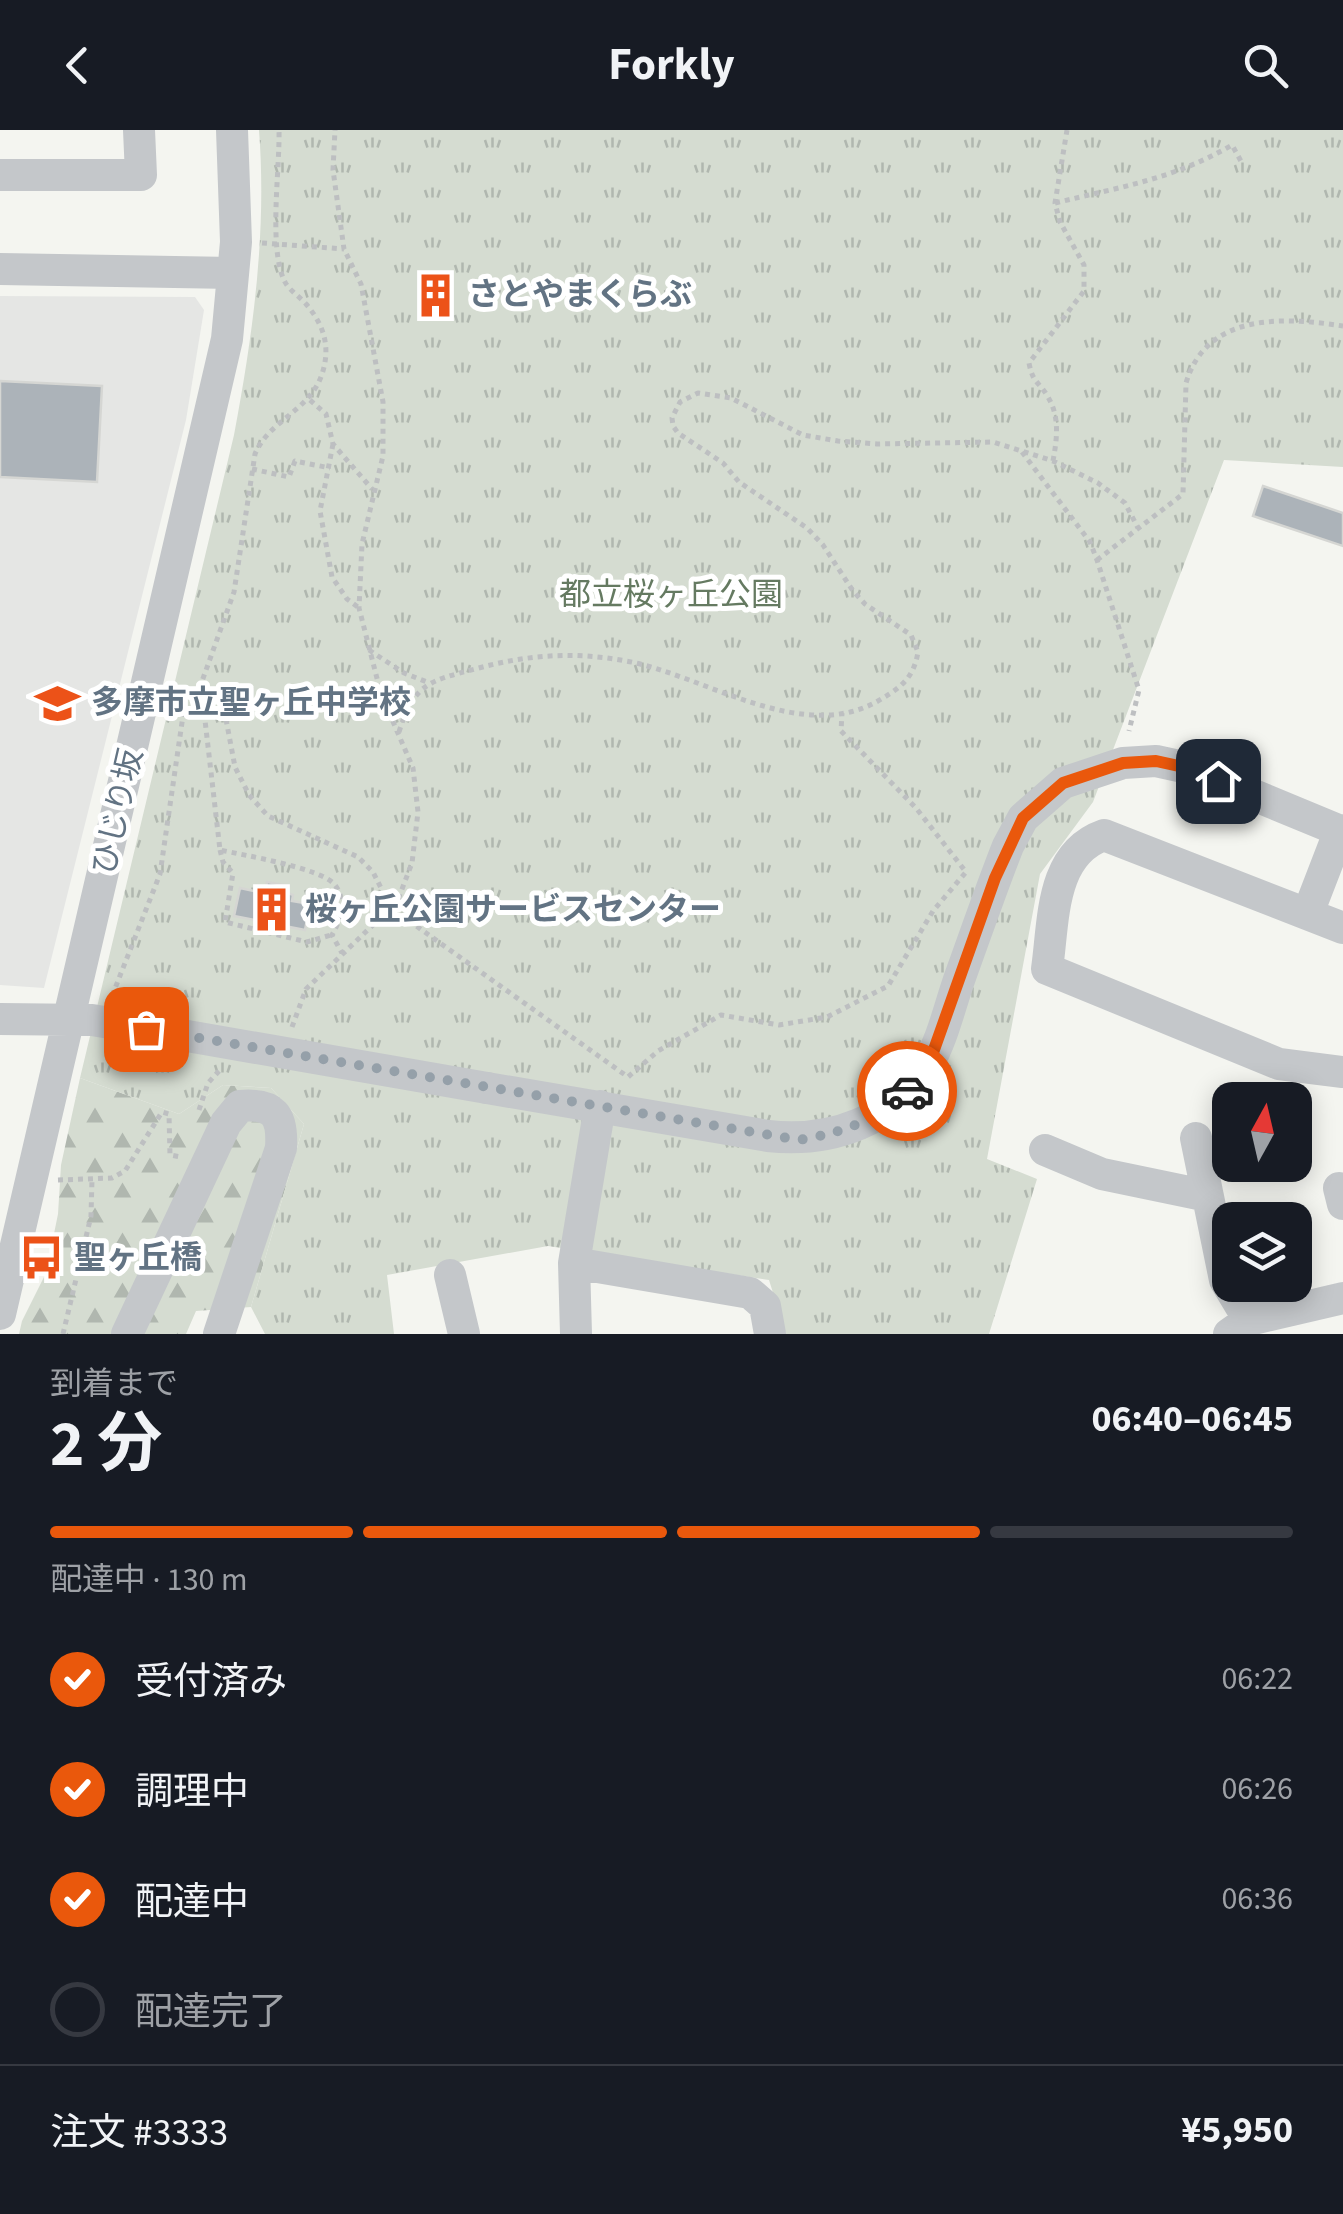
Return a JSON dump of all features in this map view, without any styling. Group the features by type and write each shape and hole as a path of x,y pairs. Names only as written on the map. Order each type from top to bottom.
{"street":[{"path":"0,174 141,175 140,130"},
{"name":"ひじり坂","path":"0,1314 220,374 236,242 232,130"},
{"path":"0,269 233,273"},
{"path":"0,1020 92,1020 799,1140 855,1126 892,1105 915,1084 930,1061 995,878 1023,818 1063,783 1123,763 1156,761 1188,768 1341,831 1308,912"},
{"path":"1343,928 1104,835 1090,840 1066,864 1060,880 1047,968 1279,1064 1343,1072"},
{"path":"127,1334 226,1123 240,1106 252,1105 266,1108 279,1118 280,1148 219,1334"},
{"path":"576,1334 574,1263 600,1106"},
{"path":"1196,1138 1225,1280 1239,1327 1343,1298"},
{"path":"1045,1150 1102,1174 1208,1196"},
{"path":"574,1263 750,1293 765,1306 770,1334"},
{"path":"450,1275 464,1334"},
{"path":"233,1298 248,1334"}],"path":[{"path":"196,698 234,592 255,454 264,437 310,400 323,373 327,335 308,306 285,282 276,244 279,130"},
{"path":"290,1034 306,989 397,902 412,864 418,812 413,768 381,694 359,608 362,544 382,456 383,402 361,284 344,249 333,170 335,130"},
{"path":"1053,461 1058,434 1055,415 1045,392 1032,380 1029,363 1084,291 1084,265 1060,222 1056,202 1067,130"},
{"path":"1056,202 1159,178 1196,166 1232,145 1242,163"},
{"path":"254,243 344,249"},
{"path":"1098,560 1183,494 1186,383 1191,366 1201,353 1236,329 1260,322 1298,319 1343,326"},
{"path":"368,650 404,673 427,682 524,656 578,656 650,666 680,674 731,697 777,710 817,715 874,704 909,680 916,669 918,652 911,635 865,604 807,528 739,482 723,463 678,433 672,418 680,402 698,393 731,398 803,435 877,444 993,442 1020,450 1098,483 1125,504 1138,528"},
{"path":"310,400 326,414 333,444 320,511 332,577 347,599 359,608"},
{"path":"333,444 373,491"},
{"path":"1020,450 1090,542 1098,560 1139,690 1129,731"},
{"path":"252,469 289,477 294,461 330,468"},
{"path":"399,732 412,702 427,682"},
{"path":"167,690 196,698 225,714 235,768 249,795 268,816 358,858 373,872 391,908 628,1077 668,1045 721,1015 779,1024 826,1017 888,986 933,911 966,872 916,808 840,732 842,713"},
{"path":"112,998 160,874 186,695"},
{"path":"203,703 220,850 223,862 234,874 224,922 308,942 332,935 338,926 342,900 335,885 314,873 220,850"},
{"path":"332,935 342,953"},
{"path":"196,1117 208,1083 230,1059"},
{"path":"52,1180 112,1178 124,1171 162,1112 169,1114 170,1155 180,1158 185,1151"},
{"path":"62,1334 91,1216 92,1179"}],"shaded area":[{"name":"多摩市立聖ヶ丘中学校","path":"0,296 195,297 204,310 186,420 44,988 0,985"}],"green space":[{"name":"都立桜ヶ丘公園","path":"259,130 1343,130 1343,467 1224,460 1093,802 1040,874 987,1159 1037,1179 989,1334 786,1334 769,1280 548,1246 387,1275 394,1334 265,1334 251,1307 304,1124 271,1088 223,1085 179,1114 80,1078 234,435 257,283 261,207"},
{"path":"80,1078 179,1114 223,1085 271,1088 304,1124 251,1307 196,1311 186,1334 19,1334 46,1273 58,1214 61,1165"}],"building":[{"name":"さとやまくらぶ","path":"421,279 450,280 449,311 422,310"},
{"path":"0,381 102,386 97,482 0,477"},
{"path":"1263,486 1343,513 1343,546 1253,516"},
{"name":"桜ヶ丘公園サービスセンター","path":"267,882 289,886 292,901 310,904 305,930 234,916 240,888 254,891 256,885 266,887"}],"way so far":[{"path":"146,1029 799,1140 855,1126 892,1105 907,1091"}],"place":[{"name":"さとやまくらぶ","path":"435,295"},
{"name":"多摩市立聖ヶ丘中学校","path":"58,703"},
{"name":"桜ヶ丘公園サービスセンター","path":"272,910"},
{"name":"聖ヶ丘橋","path":"41,1258"}],"route":[{"path":"907,1091 930,1061 995,878 1023,818 1063,783 1123,763 1156,761 1188,768 1218,781"}]}
